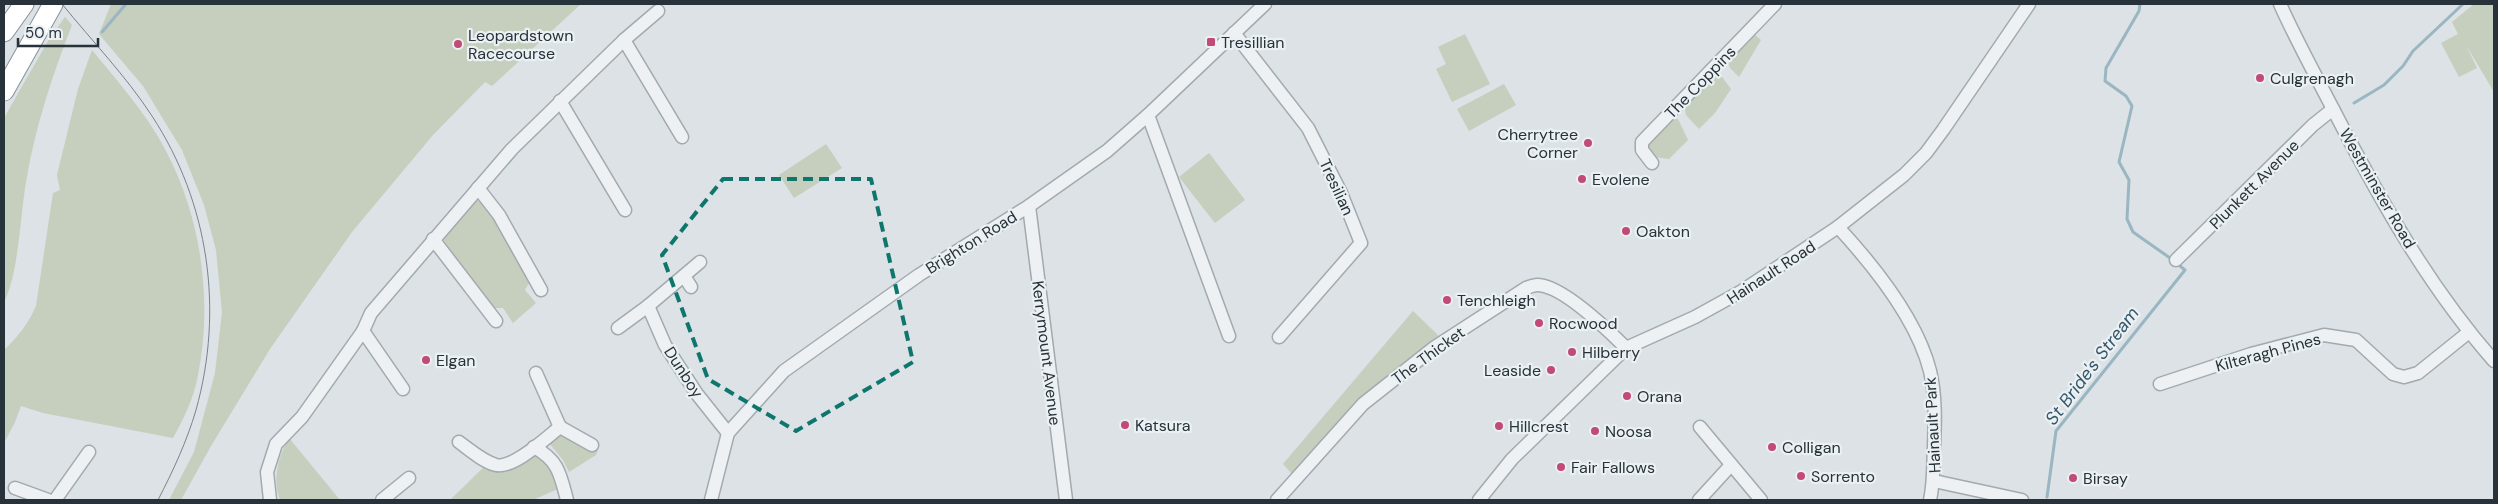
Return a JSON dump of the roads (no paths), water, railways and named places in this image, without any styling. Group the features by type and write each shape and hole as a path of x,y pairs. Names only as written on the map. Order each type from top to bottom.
{"highway":[{"path":"4,32 24,4"},
{"path":"4,91 53,4"}],"street":[{"name":"Brighton Road","path":"711,500 728,433 784,371 919,275 1029,206 1108,151 1265,4"},
{"name":"The Coppins","path":"1652,163 1642,150 1642,142 1774,4"},
{"name":"Hainault Road","path":"1479,500 1512,459 1626,348 1721,304 1838,227 1904,175 1926,152 2029,4"},
{"name":"Westminster Road","path":"2280,4 2333,109 2402,235 2469,332 2494,361"},
{"path":"270,500 267,472 276,444 302,417 363,331 371,313 512,149 624,40 658,11"},
{"name":"Tresilian","path":"1234,33 1308,128 1341,193 1362,243 1279,337"},
{"path":"624,40 682,138"},
{"path":"560,101 625,210"},
{"name":"Plunkett Avenue","path":"2176,260 2313,126 2333,109"},
{"path":"1148,115 1230,336"},
{"path":"478,188 499,215 541,290"},
{"name":"Kerrymount Avenue","path":"1029,206 1066,500"},
{"name":"Hainault Park","path":"1838,227 1864,254 1895,298 1926,360 1934,406 1934,481 1930,500"},
{"path":"433,239 496,321"},
{"path":"618,328 648,306 700,262"},
{"path":"684,276 692,287"},
{"name":"The Thicket","path":"1277,500 1364,404 1435,347 1526,288 1537,285 1559,293 1593,316 1626,348"},
{"name":"Dunboy","path":"648,306 665,345 697,394 728,433"},
{"path":"363,331 403,389"},
{"name":"Kilteragh Pines","path":"2160,384 2251,354 2324,335 2356,340 2393,374 2404,377 2418,373 2469,332"},
{"path":"536,372 560,427 592,445"},
{"path":"459,442 478,456 497,465 510,464 560,427"},
{"path":"1700,427 1761,500"},
{"path":"534,447 548,455 559,470 567,500"},
{"path":"55,500 89,452"},
{"path":"1699,500 1731,465"},
{"path":"382,500 409,478"},
{"path":"1934,481 2022,500"},
{"path":"15,488 48,500"}],"waterway":[{"path":"102,32 126,4"},
{"name":"St Bride's Stream","path":"2140,4 2139,11 2106,68 2105,81 2126,96 2132,106 2119,162 2129,180 2127,219 2133,232 2170,258"},
{"path":"2354,103 2384,85 2403,66 2413,51 2463,4"},
{"name":"St Bride's Stream","path":"2047,497 2056,431 2185,270 2180,266"}],"tram line":[{"path":"62,4 131,87 152,116 171,150 187,185 198,221 206,258 209,334 204,372 196,410 188,433 158,500"}],"place":[{"name":"Tresillian","path":"1211,42"},
{"name":"Leopardstown Racecourse","path":"458,44"},
{"name":"Culgrenagh","path":"2260,78"},
{"name":"Cherrytree Corner","path":"1588,143"},
{"name":"Evolene","path":"1582,179"},
{"name":"Oakton","path":"1626,231"},
{"name":"Tenchleigh","path":"1447,300"},
{"name":"Rocwood","path":"1539,323"},
{"name":"Hilberry","path":"1572,352"},
{"name":"Elgan","path":"426,360"},
{"name":"Leaside","path":"1551,370"},
{"name":"Orana","path":"1627,396"},
{"name":"Katsura","path":"1125,425"},
{"name":"Hillcrest","path":"1499,426"},
{"name":"Noosa","path":"1595,431"},
{"name":"Colligan","path":"1772,447"},
{"name":"Fair Fallows","path":"1561,467"},
{"name":"Sorrento","path":"1801,476"},
{"name":"Birsay","path":"2073,478"}]}
